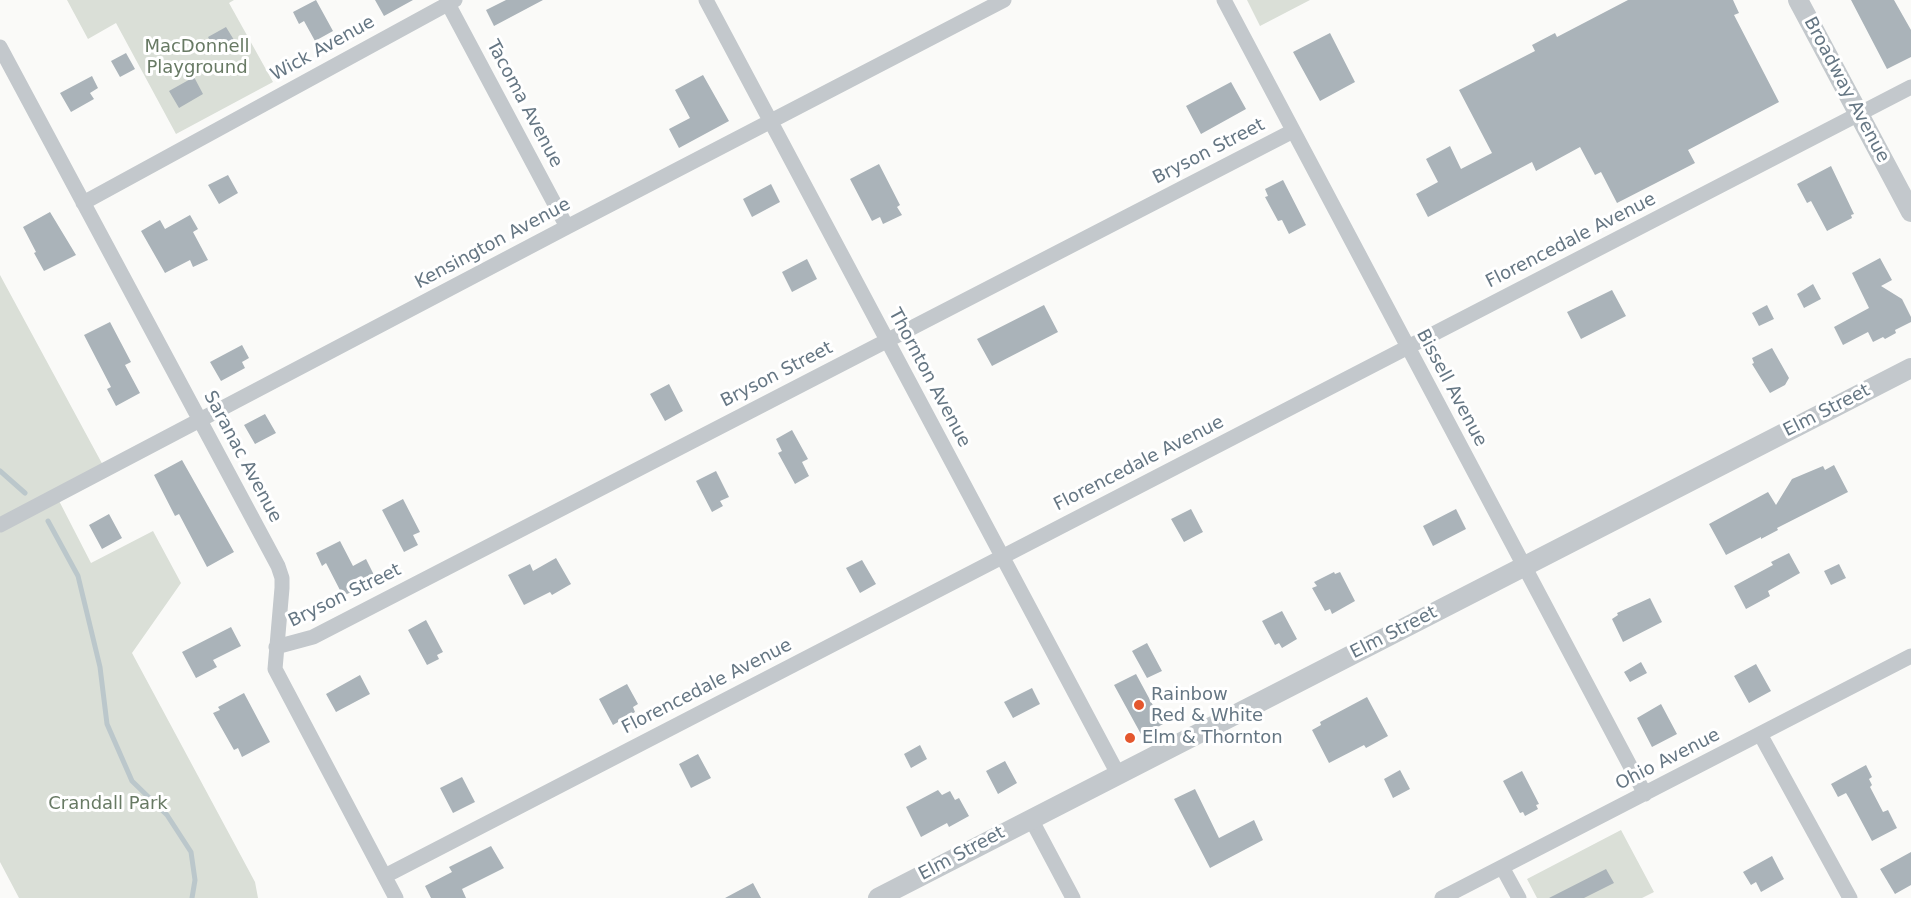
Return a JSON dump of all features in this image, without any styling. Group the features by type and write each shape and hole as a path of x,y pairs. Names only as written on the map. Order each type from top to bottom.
{"street":[{"name":"Thornton Avenue","path":"706,0 1118,774"},
{"name":"Kensington Avenue","path":"0,525 1004,0"},
{"name":"Bissell Avenue","path":"1224,0 1645,794"},
{"name":"Broadway Avenue","path":"1798,0 1911,212"},
{"name":"Wick Avenue","path":"83,203 450,1"},
{"name":"Tacoma Avenue","path":"450,1 567,227"},
{"name":"Saranac Avenue","path":"0,47 278,566 282,578 275,669 396,898"},
{"name":"Florencedale Avenue","path":"385,876 1911,87"},
{"name":"Bryson Street","path":"276,647 313,637 1293,131"},
{"name":"Elm Street","path":"878,898 1911,368"},
{"name":"Ohio Avenue","path":"1442,898 1911,656"},
{"path":"1760,734 1850,898"},
{"path":"1031,819 1073,898"},
{"path":"1502,867 1519,898"}],"green space":[{"name":"MacDonnell Playground","path":"67,0 234,0 229,3 273,82 176,134 116,23 88,39"},
{"path":"1247,0 1310,0 1260,26"},
{"name":"Crandall Park","path":"0,275 105,469 56,495 91,563 153,531 181,583 132,653 255,882 258,898 19,898 0,862"},
{"path":"1621,830 1654,892 1642,898 1537,898 1527,879"}],"building":[{"path":"316,0 333,31 315,41 304,21 299,24 293,12"},
{"path":"375,0 413,0 384,16"},
{"path":"506,0 543,0 494,26 486,10"},
{"path":"1628,0 1733,0 1739,13 1734,15 1779,102 1688,150 1695,163 1617,203 1601,172 1595,175 1580,147 1536,171 1532,162 1428,217 1416,194 1438,182 1426,159 1450,146 1461,169 1492,153 1459,90 1535,51 1532,45 1555,33 1557,37"},
{"path":"1851,0 1894,0 1911,30 1911,57 1887,69"},
{"path":"226,27 234,40 215,50 208,37"},
{"path":"1330,33 1355,82 1320,101 1293,52"},
{"path":"126,53 135,69 120,77 111,61"},
{"path":"703,75 729,121 679,148 669,129 690,118 675,90"},
{"path":"92,76 98,88 90,93 94,99 71,112 60,93"},
{"path":"194,77 203,94 179,108 169,91"},
{"path":"1231,82 1246,109 1201,134 1186,106"},
{"path":"879,164 900,205 897,207 902,215 883,224 880,217 872,221 850,179"},
{"path":"1831,166 1854,214 1851,215 1852,218 1827,231 1811,201 1807,203 1797,184"},
{"path":"228,175 238,193 219,204 208,185"},
{"path":"1283,180 1306,225 1289,234 1282,220 1278,221 1265,197 1268,196 1265,189"},
{"path":"771,184 780,202 752,217 743,199"},
{"path":"50,212 76,255 44,271 23,227"},
{"path":"190,215 198,229 193,232 208,260 193,267 190,260 165,273 141,231 160,220 165,229"},
{"path":"1880,258 1892,280 1881,286 1902,299 1911,317 1911,322 1895,330 1896,333 1885,339 1883,337 1873,342 1868,332 1843,345 1834,327 1869,308 1852,273"},
{"path":"807,259 817,279 792,292 782,272"},
{"path":"1813,284 1821,299 1804,308 1797,294"},
{"path":"1612,290 1626,316 1581,339 1567,312"},
{"path":"1044,305 1058,332 992,366 977,339"},
{"path":"1767,305 1774,319 1759,326 1752,313"},
{"path":"110,322 131,362 125,365 140,393 116,406 107,389 111,387 84,335"},
{"path":"242,345 249,358 242,362 245,368 221,381 210,362"},
{"path":"1772,348 1789,378 1785,385 1770,393 1752,364 1754,363 1752,358"},
{"path":"669,384 683,411 665,421 650,394"},
{"path":"265,414 276,433 255,444 244,425"},
{"path":"792,430 808,459 802,462 809,476 795,484 778,453 782,451 776,439"},
{"path":"182,460 234,552 207,567 179,514 175,516 154,475"},
{"path":"1834,465 1848,492 1777,528 1778,530 1761,539 1761,537 1726,555 1709,524 1768,492 1776,505 1792,479 1823,466 1825,470"},
{"path":"716,471 729,497 720,501 723,506 712,512 696,481"},
{"path":"403,499 420,532 413,535 418,545 404,552 382,510"},
{"path":"1191,509 1203,532 1184,542 1171,519"},
{"path":"1456,509 1466,529 1433,546 1423,526"},
{"path":"109,514 122,538 102,549 89,525"},
{"path":"340,541 353,566 366,559 374,575 355,585 357,589 343,596 326,563 322,566 316,553"},
{"path":"1789,553 1800,573 1768,591 1770,596 1746,609 1734,586 1773,565 1771,562"},
{"path":"556,558 571,584 552,595 550,592 524,605 508,575 530,564 533,571"},
{"path":"862,560 876,584 860,593 846,568"},
{"path":"1839,564 1846,578 1831,585 1824,571"},
{"path":"1334,572 1335,574 1340,572 1355,601 1332,614 1330,609 1325,611 1312,588 1317,586 1314,582"},
{"path":"1650,598 1662,622 1623,642 1612,619 1618,615 1617,613"},
{"path":"1282,611 1297,639 1282,648 1279,643 1275,645 1262,621"},
{"path":"426,620 443,652 437,655 439,659 427,665 408,630"},
{"path":"231,627 241,646 213,660 217,667 196,678 182,652"},
{"path":"1147,643 1162,671 1147,678 1132,651"},
{"path":"1641,662 1647,673 1630,682 1624,672"},
{"path":"1756,664 1771,691 1749,703 1734,676"},
{"name":"Rainbow Red & White","path":"1136,674 1163,724 1142,736 1114,685"},
{"path":"360,675 370,694 336,712 326,694"},
{"path":"627,684 638,704 633,707 635,712 613,725 599,699"},
{"path":"1032,688 1040,704 1013,718 1004,702"},
{"path":"244,693 270,742 242,757 238,748 234,750 213,713 220,710 218,707"},
{"path":"1367,697 1388,736 1366,748 1364,745 1329,763 1312,730 1321,725 1320,722"},
{"path":"1661,704 1677,734 1652,747 1637,718"},
{"path":"920,745 927,759 911,768 904,754"},
{"path":"698,754 711,778 691,788 679,764"},
{"path":"1005,761 1017,783 998,794 986,771"},
{"path":"1866,765 1872,777 1869,779 1872,785 1870,787 1883,812 1888,810 1897,828 1872,841 1846,793 1838,797 1831,784"},
{"path":"1400,770 1410,789 1393,798 1384,779"},
{"path":"1522,771 1539,804 1536,805 1538,809 1525,816 1523,812 1520,813 1503,781"},
{"path":"462,777 475,802 453,813 440,788"},
{"path":"1195,789 1219,838 1254,820 1263,840 1210,868 1174,799"},
{"path":"938,790 942,795 950,791 955,800 959,798 969,816 949,827 947,823 921,837 906,807"},
{"path":"491,846 504,868 462,889 466,898 431,898 425,886 452,872 449,867"},
{"path":"1911,852 1911,885 1895,894 1880,869"},
{"path":"1772,856 1784,879 1761,892 1756,882 1751,885 1743,872"},
{"path":"1606,869 1614,883 1584,898 1549,898"},
{"path":"753,883 761,898 725,898"}],"waterway":[{"path":"0,471 25,493"},
{"path":"48,521 78,576 100,667 107,724 132,781 167,815 191,852 195,880 192,898"}],"place":[{"name":"Rainbow Red & White","path":"1139,705"},
{"name":"Elm & Thornton","path":"1130,738"}]}
